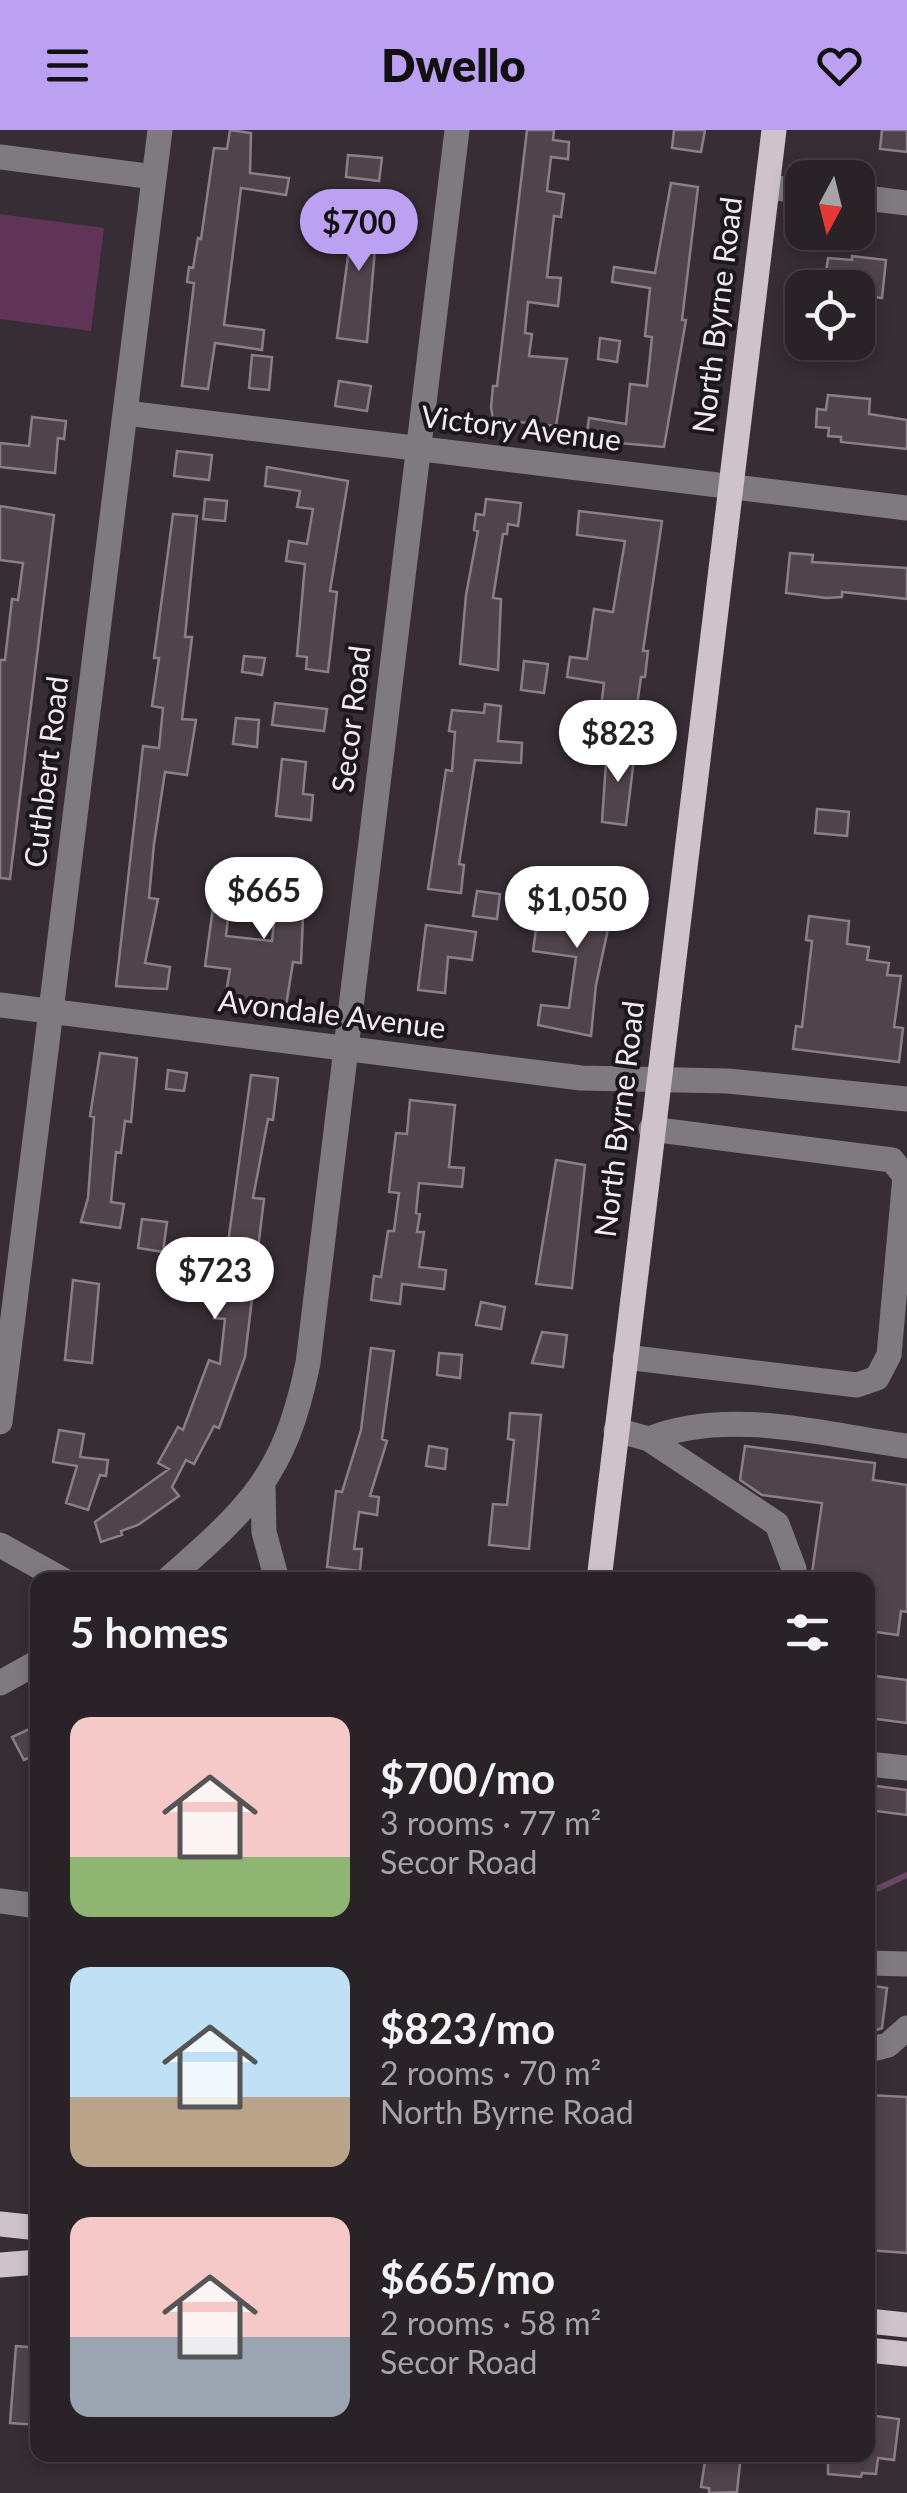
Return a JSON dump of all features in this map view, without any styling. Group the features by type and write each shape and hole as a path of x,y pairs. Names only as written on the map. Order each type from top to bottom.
{"main road":[{"name":"North Byrne Road","path":"599,1572 774,130"},
{"path":"0,2224 30,2227"},
{"path":"0,2265 30,2263"},
{"path":"875,2321 907,2325"},
{"path":"875,2351 907,2354"}],"street":[{"name":"Cuthbert Road","path":"0,1422 160,130"},
{"name":"Secor Road","path":"175,1572 234,1520 263,1487 294,1418 308,1363 456,130"},
{"path":"0,157 154,177"},
{"path":"767,187 785,189"},
{"path":"875,199 907,203"},
{"name":"Victory Avenue","path":"126,413 907,508"},
{"name":"Avondale Avenue","path":"0,1005 580,1078 728,1081 907,1098"},
{"path":"625,1357 857,1385 877,1378 888,1355 905,1176 892,1160 651,1129"},
{"path":"649,1439 681,1426 741,1424 907,1446"},
{"path":"616,1430 649,1439 777,1524 794,1569"},
{"name":"Secor Road","path":"263,1487 264,1532 275,1572"},
{"path":"0,1545 49,1572"},
{"path":"0,1683 30,1666"},
{"path":"875,1765 907,1768"},
{"path":"0,1901 30,1905"},
{"path":"875,1963 907,1964"},
{"path":"875,2048 888,2045 907,2028"}],"shaded area":[{"path":"0,214 104,228 91,331 0,319"}],"building":[{"path":"230,130 251,133 250,173 289,178 286,195 241,188 224,325 264,330 262,350 215,343 208,389 182,386 194,283 187,282 189,267 193,268 198,238 201,239 214,148 227,149"},
{"path":"527,130 554,130 553,140 569,142 568,159 551,157 547,191 564,194 561,217 554,216 547,277 561,278 558,306 528,302 525,333 532,334 529,356 567,359 556,426 493,419 491,407 493,386 497,386"},
{"path":"674,130 705,130 701,152 672,148"},
{"path":"882,130 907,130 907,152 880,149"},
{"path":"348,155 382,158 379,181 346,177"},
{"path":"671,183 698,187 682,320 686,320 664,447 586,440 589,418 626,424 630,384 647,386 652,337 645,336 650,288 612,282 614,267 655,273"},
{"path":"346,210 384,216 380,238 376,238 367,342 337,338 351,234 342,232"},
{"path":"852,256 886,260 882,298 875,297 875,270 826,270 828,258 852,260"},
{"path":"600,338 620,341 617,362 598,359"},
{"path":"252,355 272,357 269,390 249,388"},
{"path":"339,381 371,386 367,411 335,406"},
{"path":"828,395 870,399 869,414 907,420 907,449 841,442 841,437 828,436 829,428 816,427 817,409 826,410"},
{"path":"32,417 66,421 64,439 58,438 55,473 0,467 0,443 29,446"},
{"path":"177,451 212,455 209,480 174,476"},
{"path":"267,467 348,481 330,591 337,592 328,672 306,669 307,657 297,656 305,564 286,561 289,541 307,544 313,509 297,507 300,491 265,486"},
{"path":"205,499 227,501 225,521 203,519"},
{"path":"486,499 521,503 518,526 508,524 507,534 503,534 493,598 501,599 498,670 460,664 466,595 478,531 474,530 476,514 484,515"},
{"path":"0,506 54,515 10,879 0,878 0,660 5,660 12,599 18,600 23,563 0,560"},
{"path":"579,511 662,521 643,651 648,651 645,677 641,677 635,720 600,715 604,683 567,677 570,657 587,659 594,609 613,612 625,541 577,535"},
{"path":"173,514 197,516 185,637 192,637 182,719 196,720 187,775 165,772 149,898 158,899 145,963 170,967 167,989 116,986 143,746 159,748 163,708 152,706 159,658 154,658"},
{"path":"790,553 813,555 812,562 907,568 907,599 842,592 842,597 826,598 786,593"},
{"path":"244,656 265,658 262,675 242,672"},
{"path":"524,661 548,664 544,693 521,690"},
{"path":"275,703 327,709 324,731 272,725"},
{"path":"485,704 501,706 498,741 522,743 521,763 475,760 459,864 464,865 461,893 428,889 446,770 452,771 452,710 484,713"},
{"path":"236,718 259,720 257,747 233,744"},
{"path":"607,747 635,750 626,825 602,822"},
{"path":"282,759 306,762 303,794 313,795 311,820 276,816"},
{"path":"817,809 849,812 847,836 815,833"},
{"path":"260,865 312,871 310,894 304,894 301,963 293,962 286,1006 225,999 230,969 205,966 213,908 229,910 226,936 272,941 277,891 258,888"},
{"path":"591,874 619,878 596,985 591,1036 538,1025 541,1005 569,1008 576,957 533,951 540,900 585,911"},
{"path":"477,891 500,894 497,919 473,916"},
{"path":"809,916 849,921 847,944 869,947 867,960 889,963 887,975 901,976 894,1027 903,1028 899,1062 793,1049 796,1026 802,1027 812,941 806,940"},
{"path":"426,925 476,932 472,960 448,957 445,993 418,990"},
{"path":"100,1053 137,1058 131,1122 125,1121 121,1153 116,1152 111,1202 124,1204 120,1228 81,1222 88,1198 94,1117 90,1116"},
{"path":"168,1070 187,1073 184,1091 166,1089"},
{"path":"251,1075 278,1078 273,1120 268,1119 253,1198 264,1199 245,1357 219,1428 214,1426 194,1464 186,1460 172,1487 179,1496 138,1525 121,1531 122,1535 101,1542 95,1522 169,1469 158,1463 178,1427 183,1430 209,1360 220,1364 225,1319 214,1318 218,1284 182,1278 185,1259 225,1265"},
{"path":"410,1100 455,1105 449,1167 464,1168 462,1187 419,1183 417,1232 424,1232 419,1267 446,1270 444,1289 402,1284 400,1304 371,1300 374,1276 381,1277 388,1231 394,1231 399,1193 389,1192 396,1133 407,1134"},
{"path":"556,1160 585,1165 572,1288 536,1284"},
{"path":"142,1219 167,1222 163,1252 138,1248"},
{"path":"73,1280 99,1284 92,1363 65,1360"},
{"path":"481,1302 505,1307 501,1329 476,1325"},
{"path":"542,1332 567,1335 563,1367 532,1363"},
{"path":"371,1348 394,1351 382,1439 387,1441 370,1496 379,1497 377,1515 359,1512 354,1549 362,1549 360,1571 327,1567 336,1491 342,1492 361,1430"},
{"path":"439,1353 462,1355 460,1378 437,1375"},
{"path":"510,1413 541,1415 529,1549 489,1545 493,1504 507,1505 514,1440 508,1439"},
{"path":"59,1430 84,1434 80,1457 108,1460 106,1476 100,1475 88,1510 66,1503 77,1466 53,1462"},
{"path":"429,1446 447,1449 445,1469 426,1466"},
{"path":"745,1446 875,1463 873,1480 907,1485 907,1612 901,1611 898,1635 875,1632 875,1572 812,1572 822,1503 762,1495 740,1480"},
{"path":"875,1676 907,1680 907,1723 875,1719"},
{"path":"30,1729 30,1757 24,1760 12,1737"},
{"path":"875,1786 907,1790 907,1815 875,1811"},
{"path":"875,1986 887,1988 882,2028 875,2030"},
{"path":"875,2095 907,2097 907,2253 875,2251"},
{"path":"16,2346 30,2347 30,2424 10,2423"},
{"path":"875,2416 899,2419 894,2460 878,2458 876,2474 828,2474 828,2462 875,2462"},
{"path":"705,2462 740,2462 737,2492 709,2493 709,2488 701,2487"}],"waterway":[{"path":"875,1890 907,1875"}]}
